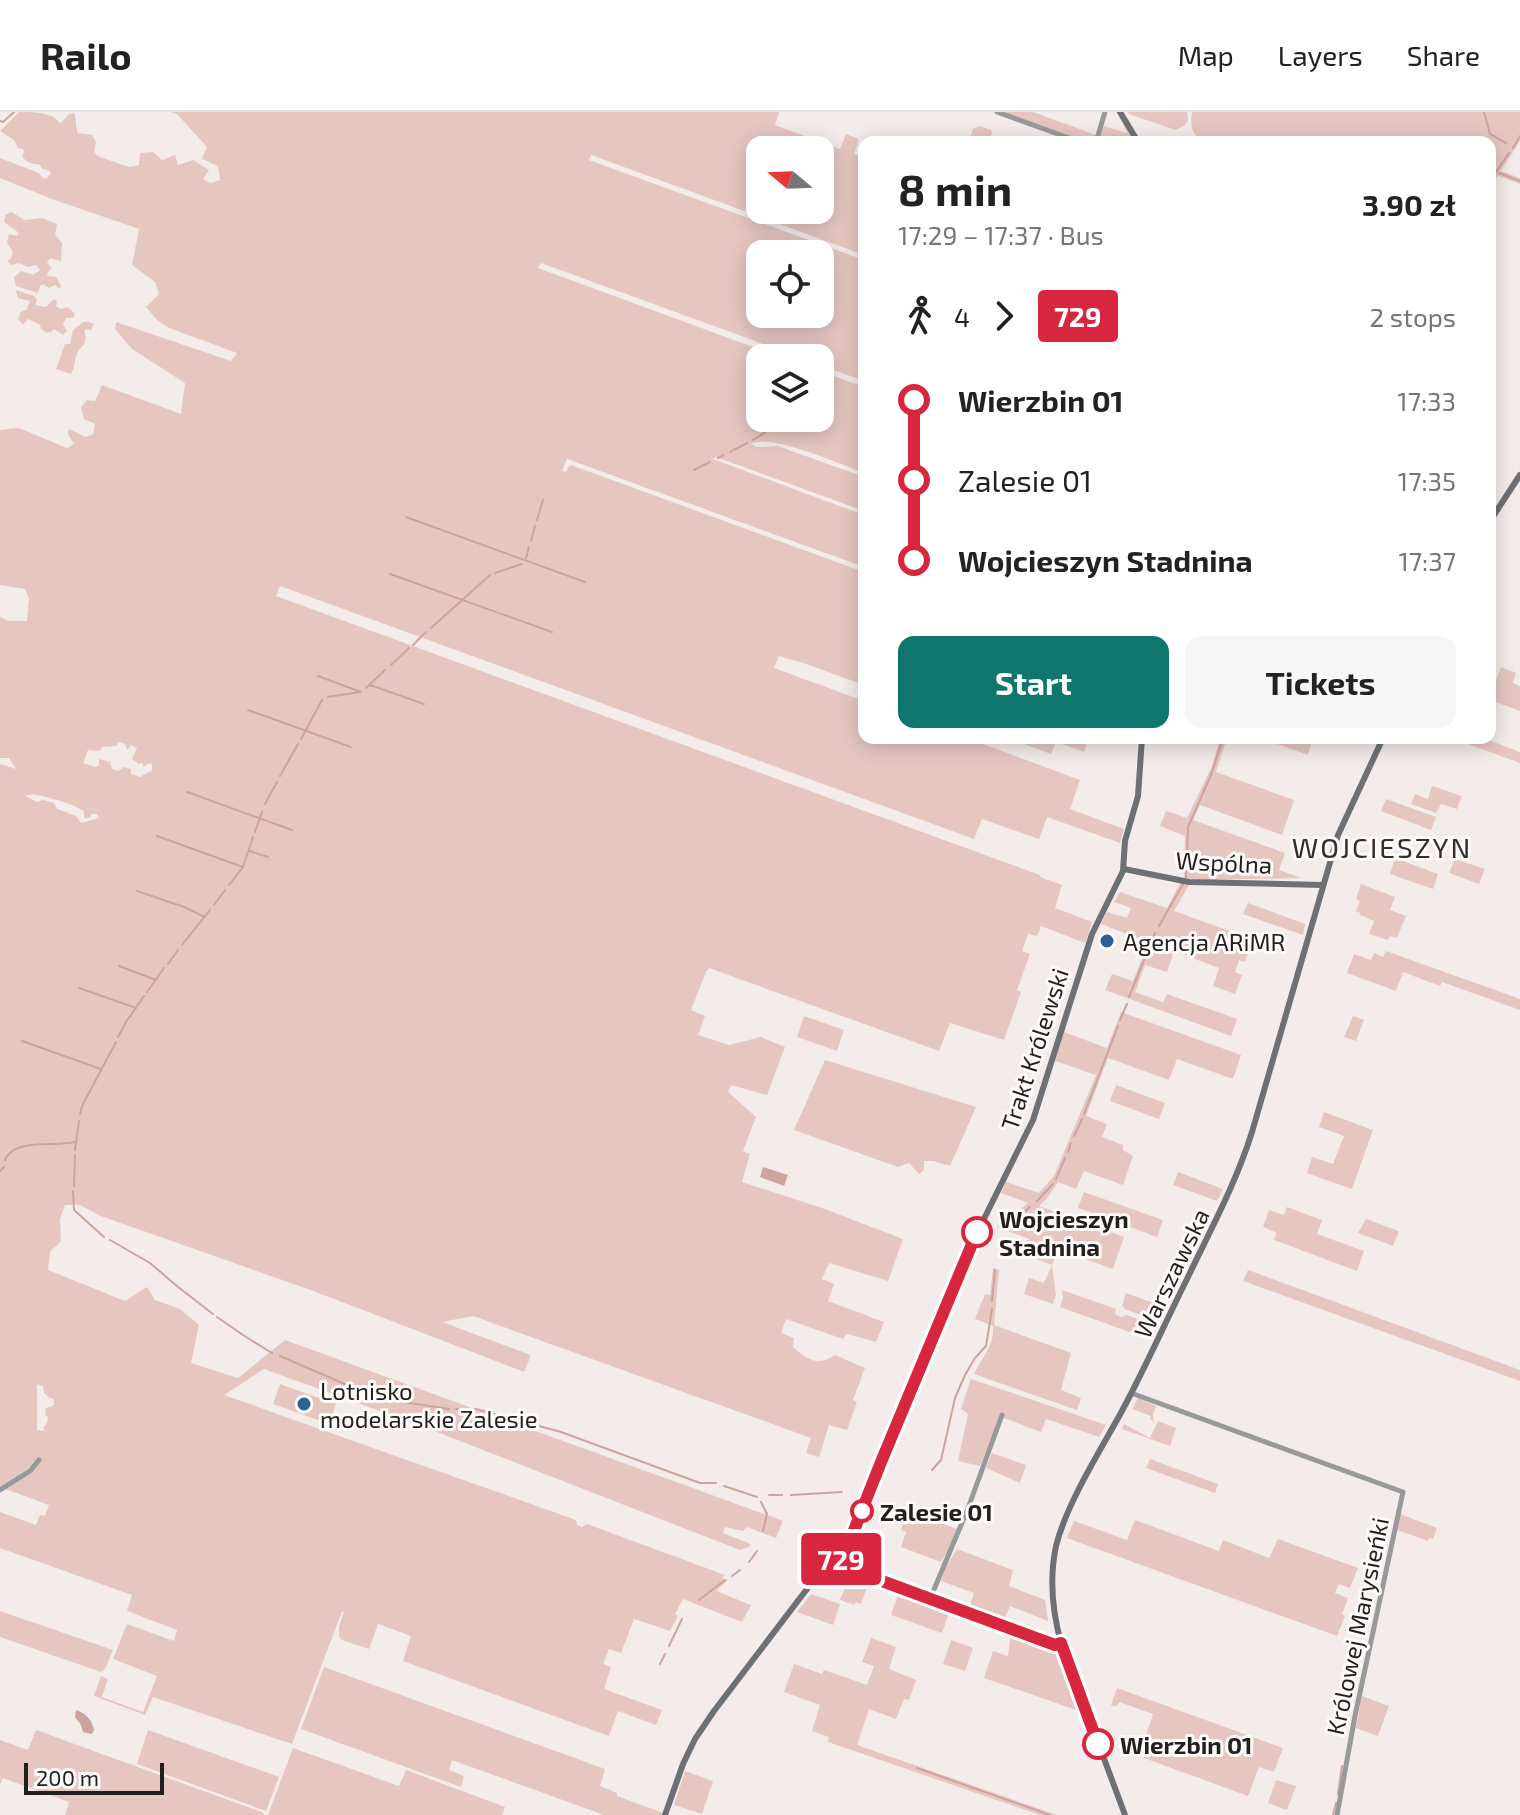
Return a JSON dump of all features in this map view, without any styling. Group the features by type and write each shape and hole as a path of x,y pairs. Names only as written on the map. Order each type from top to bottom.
{"street":[{"path":"997,112 1063,136"},
{"path":"1098,136 1105,112"},
{"path":"1122,112 1135,136"},
{"path":"1496,512 1520,475"},
{"name":"Trakt Królewski","path":"665,1815 683,1764 714,1711 810,1585 836,1564 847,1548 970,1247 1033,1120 1092,934 1124,869 1125,841 1138,796 1142,744"},
{"name":"Warszawska","path":"1125,1815 1061,1643 1052,1604 1052,1579 1059,1536 1216,1222 1244,1157 1338,835 1380,744"},
{"name":"Wspólna","path":"1124,869 1189,882 1323,885"},
{"name":"Królowej Marysieńki","path":"1131,1393 1403,1492 1337,1815"},
{"path":"930,1599 1002,1415"},
{"path":"0,1490 30,1471 39,1460"},
{"path":"836,1564 1055,1645 1061,1643"}],"shaded area":[{"path":"19,112 48,115 60,124 74,113 78,133 92,135 97,156 129,167 139,165 140,153 153,152 162,160 175,155 178,165 193,160 209,170 203,179 211,183 220,180 218,166 202,159 207,147 177,114 170,112 779,112 775,125 805,136 746,136 746,212 591,155 589,160 746,217 746,224 765,224 809,240 746,240 746,328 834,328 834,249 858,258 858,379 834,370 834,344 764,344 541,263 538,268 746,344 746,432 834,432 834,376 858,385 858,471 789,446 761,442 751,444 757,447 778,446 858,475 858,509 716,457 713,459 858,513 858,565 567,459 562,471 566,472 571,465 858,570 858,683 779,656 774,668 858,699 858,744 983,744 1080,780 1070,809 1124,829 1120,843 1047,817 1039,839 982,819 974,839 280,586 276,596 1040,875 1062,885 1055,908 1092,922 1085,943 1041,926 1037,936 1028,934 1022,951 1030,954 1004,1040 950,1023 939,1051 709,968 706,972 691,1010 705,1016 698,1035 729,1045 761,1037 785,1047 767,1095 731,1085 728,1092 756,1117 743,1151 750,1154 742,1182 903,1239 888,1281 829,1263 822,1279 834,1284 828,1301 884,1322 876,1342 847,1334 843,1339 786,1319 781,1333 794,1338 793,1347 808,1358 818,1361 835,1355 865,1368 853,1400 857,1402 847,1430 829,1425 819,1457 806,1453 811,1438 473,1316 442,1322 531,1355 524,1372 316,1292 101,1216 80,1205 65,1205 60,1219 61,1241 50,1252 48,1270 125,1301 147,1287 155,1300 180,1309 199,1325 191,1363 238,1378 285,1340 783,1521 776,1538 747,1527 743,1531 725,1527 723,1533 751,1544 740,1550 429,1429 264,1369 224,1395 576,1520 577,1525 582,1527 587,1524 725,1575 722,1578 728,1580 716,1591 751,1605 742,1622 683,1599 670,1631 634,1619 621,1653 609,1649 603,1664 611,1667 604,1689 662,1710 656,1725 618,1711 609,1736 403,1661 411,1636 378,1624 369,1649 342,1640 339,1626 342,1611 292,1744 153,1697 145,1715 94,1696 101,1676 108,1679 102,1697 143,1712 157,1676 113,1659 127,1624 174,1641 177,1630 127,1611 132,1595 0,1548 0,1512 36,1525 40,1515 45,1516 49,1505 0,1487 0,764 16,769 9,758 0,758 0,617 8,621 27,621 29,599 25,589 0,585 0,430 19,428 67,448 74,444 68,434 69,429 86,437 93,434 95,424 84,419 81,407 87,400 95,401 102,385 181,414 185,383 132,349 115,329 116,322 231,361 237,353 169,328 146,307 159,294 155,282 132,265 139,229 0,178 0,158 39,173 43,179 51,174 40,165 26,160 22,156 23,149 18,148 14,140 0,131","holes":["119,742 125,744 127,750 131,745 137,748 132,759 139,764 142,762 144,767 152,764 152,770 140,777 131,774 131,769 112,769 110,762 99,759 96,767 83,763 88,750 100,751 102,747 116,746","33,794 72,805 84,811 84,818 92,814 97,814 99,818 81,823 76,816 57,809 54,803 37,802 25,796","37,1384 43,1386 44,1393 54,1399 54,1405 45,1409 48,1417 43,1428 45,1431 37,1430"]},
{"path":"1003,112 1033,112 1096,135 1069,136"},
{"path":"1117,112 1131,136 1100,136 1104,126 1127,133"},
{"path":"1128,112 1187,112 1188,119 1175,130"},
{"path":"1192,112 1520,112 1520,141 1501,171 1520,178 1520,184 1498,176 1496,178 1496,136 1197,136 1191,122"},
{"path":"980,126 992,133 991,136 971,136 973,129"},
{"path":"846,134 858,139 854,154 858,156 858,253 834,244 834,240 823,240 779,224 834,224 834,147 840,149"},
{"path":"11,212 25,220 42,218 57,224 55,235 62,243 61,261 50,258 47,263 52,268 47,276 56,277 60,289 55,285 49,288 43,284 38,293 16,286 14,277 21,271 33,275 40,270 36,265 12,265 7,261 13,252 7,243 9,234 17,236 19,233 4,222 5,215"},
{"path":"16,290 34,296 37,300 35,305 46,307 54,299 61,309 68,307 75,314 73,318 66,318 63,324 67,331 63,335 54,329 47,333 28,319 23,325 18,319 30,301 18,298"},
{"path":"83,322 94,324 91,330 84,332 84,345 78,352 71,374 56,369 65,344 70,344 73,330"},
{"path":"1501,667 1516,673 1513,683 1520,686 1520,711 1496,702 1496,680"},
{"path":"1496,743 1520,752 1520,763 1468,744"},
{"path":"1024,744 1055,744 1051,754"},
{"path":"1062,744 1087,744 1084,752"},
{"path":"1218,744 1225,744 1216,772 1294,800 1282,835 1200,805 1193,820 1285,853 1279,870 1301,878 1207,880 1184,877 1185,836 1160,826 1166,811 1187,818 1212,766"},
{"path":"1277,744 1311,744 1308,755"},
{"path":"1432,786 1462,796 1457,809 1441,804 1436,813 1411,804 1415,794 1428,799"},
{"path":"1386,799 1436,817 1431,830 1381,811"},
{"path":"1395,858 1438,874 1433,889 1390,874"},
{"path":"1455,859 1485,869 1479,884 1449,873"},
{"path":"1180,883 1189,885 1174,911 1252,939 1245,962 1239,960 1235,972 1242,975 1235,994 1213,986 1219,968 1174,951 1167,972 1145,965 1135,992 1163,1002 1167,994 1237,1019 1231,1036 1105,990 1112,974 1133,981 1148,942 1101,924 1107,912 1127,918 1131,908 1114,902 1120,892 1167,908"},
{"path":"1361,884 1395,897 1390,910 1406,916 1397,938 1390,936 1388,940 1369,934 1374,921 1356,911"},
{"path":"1248,903 1305,924 1303,935 1243,914"},
{"path":"1386,951 1520,999 1520,1010 1442,982 1440,986 1403,972 1396,991 1347,973 1354,954 1371,960 1374,953 1383,957"},
{"path":"1121,1012 1241,1055 1233,1079 1177,1059 1169,1080 1108,1058 1086,1116 1107,1124 1102,1137 1123,1145 1123,1150 1133,1156 1123,1185 1084,1171 1076,1189 1058,1182 1039,1206 1124,1237 1113,1269 1058,1249 1052,1265 1020,1253 1024,1242 1030,1239 997,1227 1028,1203 1001,1193 1006,1182 1039,1193 1054,1176 1096,1075 1055,1061 1064,1032 1107,1048"},
{"path":"804,1016 844,1030 837,1051 797,1037"},
{"path":"1353,1016 1364,1020 1356,1041 1344,1037"},
{"path":"825,1060 976,1107 950,1166 924,1161 924,1170 919,1174 909,1163 898,1167 794,1130"},
{"path":"1116,1085 1165,1103 1159,1119 1110,1101"},
{"path":"1324,1112 1373,1130 1352,1189 1307,1173 1312,1157 1333,1164 1344,1136 1319,1127"},
{"path":"763,1167 788,1175 784,1186 760,1177"},
{"path":"1178,1172 1223,1189 1217,1201 1173,1185"},
{"path":"1084,1192 1163,1220 1157,1237 1078,1208"},
{"path":"1287,1207 1322,1220 1317,1234 1364,1251 1357,1271 1274,1240 1277,1233 1263,1227 1269,1210 1284,1215"},
{"path":"1366,1219 1399,1231 1393,1246 1358,1233"},
{"path":"1052,1265 1056,1295 1053,1304 1024,1294 1029,1278 1044,1283"},
{"path":"993,1268 999,1270 994,1325 1071,1353 1061,1390 1081,1398 1077,1410 974,1374 992,1339 993,1326 975,1319 985,1294 990,1295"},
{"path":"1248,1270 1520,1370 1520,1381 1243,1281"},
{"path":"1062,1290 1116,1309 1115,1314 1121,1317 1126,1315 1153,1324 1155,1329 1149,1339 1060,1307"},
{"path":"1126,1293 1165,1307 1152,1317 1124,1309"},
{"path":"971,1379 1106,1425 1099,1437 1046,1419 1041,1432 1004,1418 1002,1414 980,1466 958,1461 968,1414 961,1409"},
{"name":"Lotnisko modelarskie Zalesie","path":"280,1384 336,1404 329,1424 273,1404"},
{"path":"1138,1398 1156,1406 1154,1422 1151,1416 1132,1409"},
{"path":"1158,1421 1176,1428 1170,1446 1122,1429 1124,1424 1150,1438"},
{"path":"992,1453 1026,1465 1020,1483 986,1468"},
{"path":"1150,1459 1218,1484 1215,1493 1146,1468"},
{"path":"907,1511 957,1529 941,1562 901,1547 906,1532 901,1530"},
{"path":"1400,1514 1437,1528 1433,1539 1429,1538 1428,1541 1397,1530"},
{"path":"1135,1520 1219,1551 1223,1540 1269,1558 1278,1539 1358,1568 1350,1588 1339,1584 1335,1593 1348,1598 1337,1636 1067,1538 1074,1521 1127,1540"},
{"path":"957,1549 1013,1570 1009,1586 1045,1600 1048,1621 1010,1606 1004,1620 969,1608 974,1593 941,1581"},
{"path":"850,1575 869,1582 861,1604 840,1600"},
{"path":"899,1592 950,1610 942,1633 891,1615"},
{"path":"811,1594 840,1604 833,1625 797,1612"},
{"path":"0,1611 113,1650 106,1667 101,1672 0,1637"},
{"path":"1011,1633 1057,1650 1079,1711 984,1678 993,1651 1008,1656"},
{"path":"871,1638 896,1647 889,1669 916,1680 909,1700 904,1699 896,1719 869,1709 857,1745 1057,1815 1040,1815 828,1742 829,1737 812,1731 820,1705 784,1692 794,1664 822,1674 824,1670 867,1685 874,1666 862,1662"},
{"path":"951,1640 973,1648 965,1671 943,1664"},
{"path":"324,1667 605,1769 600,1786 617,1793 617,1796 663,1813 604,1815 452,1760 449,1770 464,1776 461,1787 301,1729"},
{"path":"1117,1688 1283,1748 1274,1772 1259,1767 1248,1796 1144,1758 1151,1738 1146,1735 1153,1714 1119,1702 1116,1707 1111,1705"},
{"path":"1362,1696 1389,1706 1378,1736 1356,1728"},
{"path":"76,1710 91,1721 94,1731 91,1734 83,1732 75,1717"},
{"path":"36,1730 264,1813 65,1815 69,1802 3,1778 0,1785 0,1740 28,1750"},
{"path":"148,1730 279,1777 266,1811 137,1764"},
{"path":"293,1748 399,1786 406,1770 505,1807 502,1815 268,1815"},
{"path":"685,1771 713,1781 702,1814 674,1805"},
{"path":"1276,1780 1296,1786 1287,1810 1268,1803"}],"waterway":[{"path":"0,121 3,122 14,112"},
{"path":"1484,112 1490,134 1494,136"},
{"path":"1513,148 1520,136"},
{"path":"1496,137 1506,143"},
{"path":"1496,172 1509,153"},
{"path":"1499,173 1520,181"},
{"path":"753,440 766,432"},
{"path":"730,452 747,443"},
{"path":"718,458 724,455"},
{"path":"694,470 710,462"},
{"path":"537,520 543,500"},
{"path":"406,517 585,582"},
{"path":"531,541 535,526"},
{"path":"526,558 529,547"},
{"path":"495,573 522,564"},
{"path":"390,574 552,632"},
{"path":"431,628 490,575"},
{"path":"413,645 426,632"},
{"path":"391,665 409,648"},
{"path":"366,688 385,670"},
{"path":"318,676 361,692"},
{"path":"370,685 424,704"},
{"path":"328,697 360,692"},
{"path":"301,739 322,700"},
{"path":"248,710 351,747"},
{"path":"280,776 298,744"},
{"path":"1186,878 1188,827 1221,744"},
{"path":"265,804 277,782"},
{"path":"187,792 292,830"},
{"path":"255,832 262,812"},
{"path":"157,836 243,867"},
{"path":"229,885 243,867 253,837"},
{"path":"250,851 268,857"},
{"path":"1159,926 1183,884"},
{"path":"214,905 225,890"},
{"path":"137,891 205,917"},
{"path":"182,945 210,910"},
{"path":"1129,997 1155,933"},
{"path":"168,964 178,950"},
{"path":"119,966 156,980"},
{"path":"147,992 164,968"},
{"path":"79,988 136,1008"},
{"path":"118,1037 144,996"},
{"path":"1120,1020 1127,1004"},
{"path":"1084,1114 1118,1026"},
{"path":"22,1041 101,1069"},
{"path":"80,1114 116,1042"},
{"path":"1074,1136 1082,1119"},
{"path":"75,1150 79,1121"},
{"path":"5,1160 10,1153 25,1146 75,1142"},
{"path":"1068,1152 1071,1143"},
{"path":"74,1186 75,1155"},
{"path":"1056,1179 1065,1158"},
{"path":"0,1171 4,1167"},
{"path":"1037,1201 1053,1184"},
{"path":"73,1191 74,1210 104,1237"},
{"path":"1005,1227 1030,1207"},
{"path":"110,1240 150,1263 213,1314"},
{"path":"992,1301 995,1270"},
{"path":"932,1470 941,1460 955,1398 965,1375 986,1346 992,1309"},
{"path":"217,1317 272,1353"},
{"path":"280,1356 377,1398 449,1409"},
{"path":"456,1409 476,1409 561,1432 700,1483 716,1483"},
{"path":"724,1486 757,1497"},
{"path":"791,1495 842,1492"},
{"path":"769,1495 782,1495"},
{"path":"761,1502 767,1514 763,1531"},
{"path":"749,1562 757,1551"},
{"path":"732,1576 740,1570"},
{"path":"699,1600 725,1580"},
{"path":"669,1646 682,1619"},
{"path":"660,1664 665,1654"},
{"path":"1338,1794 1342,1766"},
{"path":"917,1768 1050,1815"},
{"path":"1333,1815 1336,1803"}],"bus line":[{"name":"729","path":"977,1232 847,1548 836,1564 1055,1645 1061,1643 1098,1744"}],"place":[{"name":"Agencja ARiMR","path":"1107,941"},
{"name":"Wojcieszyn Stadnina","path":"977,1232"},
{"name":"Lotnisko modelarskie Zalesie","path":"304,1404"},
{"name":"Zalesie 01","path":"862,1511"},
{"name":"Wierzbin 01","path":"1098,1744"}],"district":[{"name":"WOJCIESZYN","path":"1382,847"}]}
